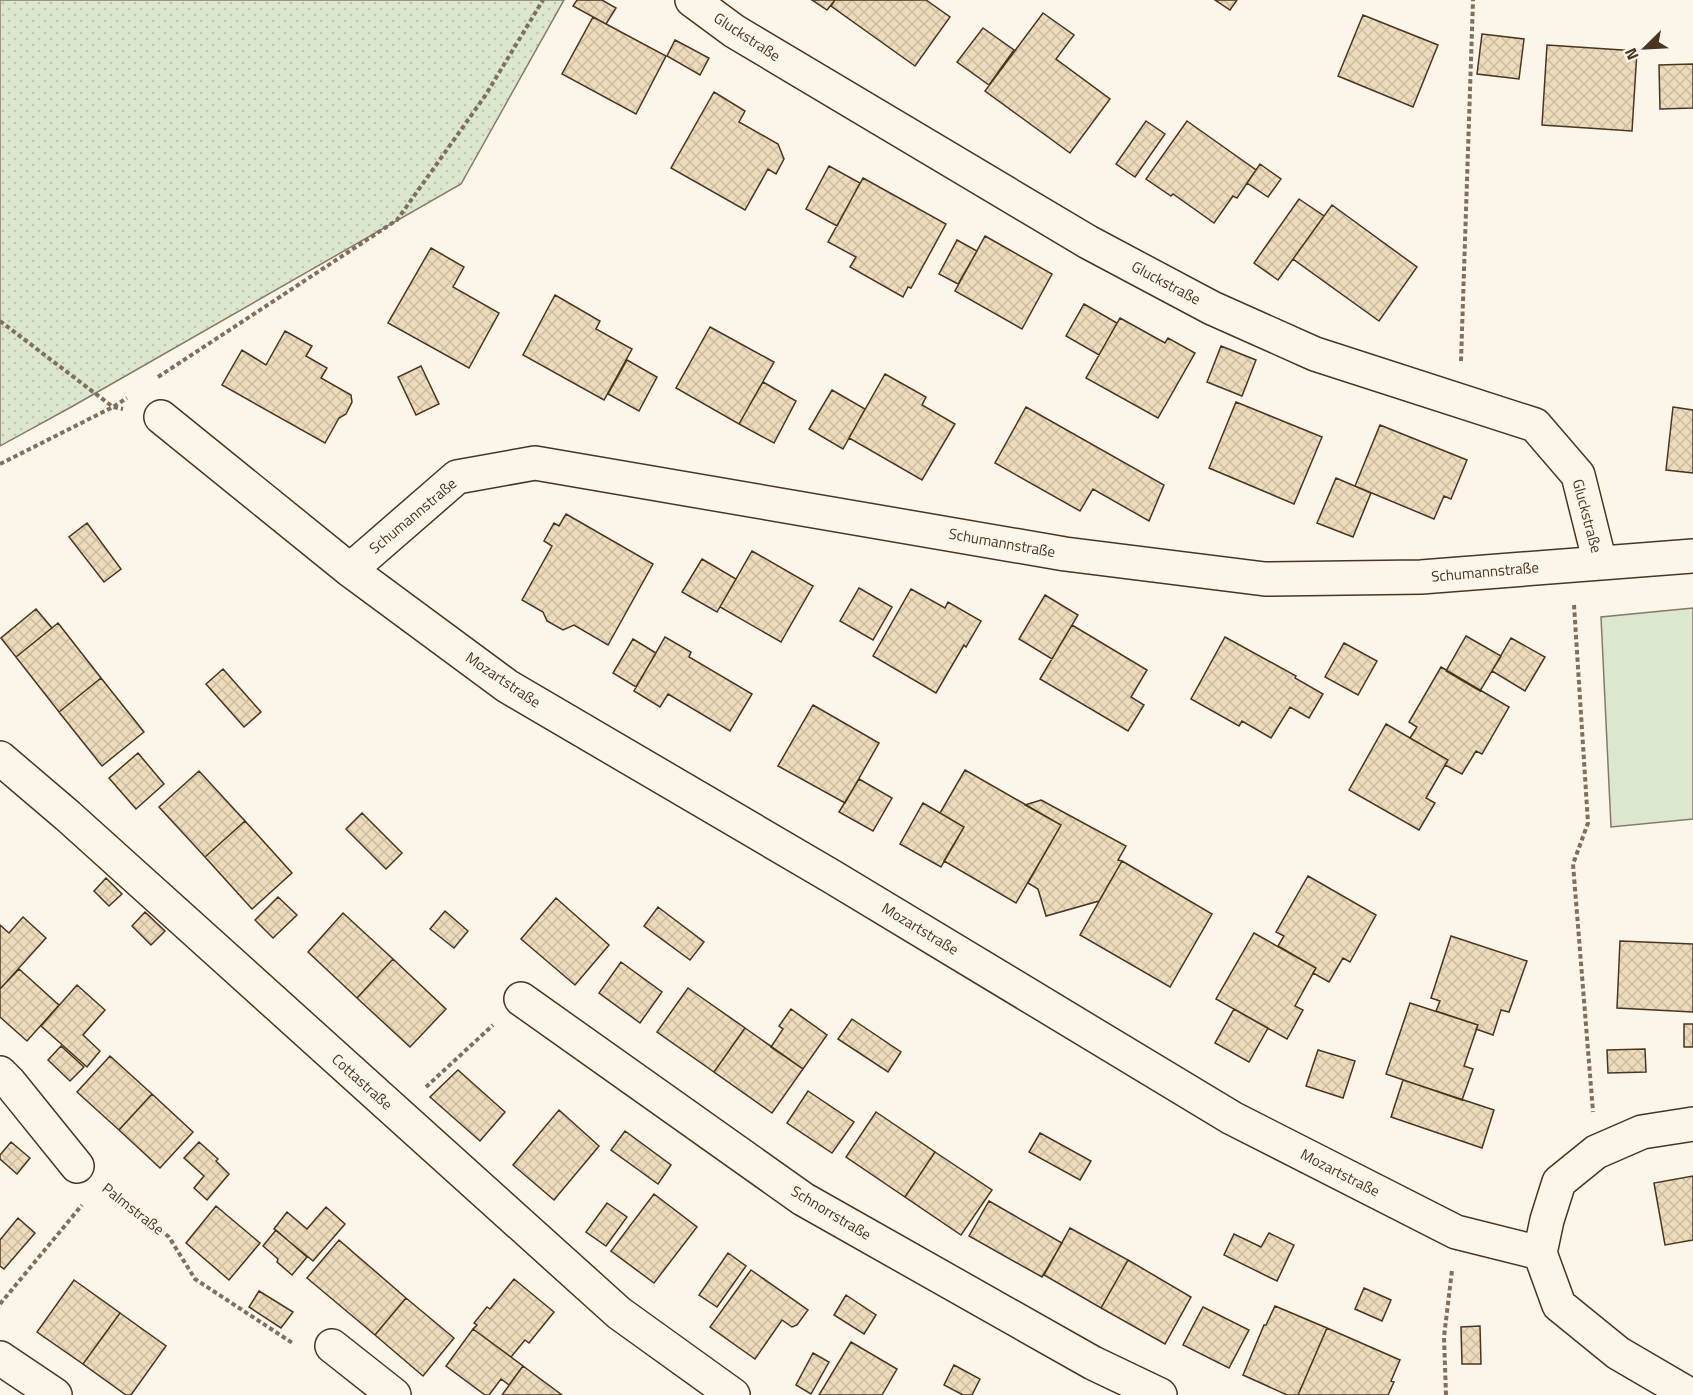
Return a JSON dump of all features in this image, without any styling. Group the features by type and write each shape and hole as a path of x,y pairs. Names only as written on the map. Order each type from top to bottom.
{"street":[{"name":"Gluckstraße","path":"692,0 734,31 1088,242 1212,308 1316,354 1535,425 1578,475 1586,564"},
{"name":"Mozartstraße","path":"161,417 350,570 507,686 831,876 1232,1118 1456,1232 1540,1253"},
{"name":"Schumannstraße","path":"350,570 457,477 535,463 1065,554 1264,579 1421,578 1693,556"},
{"name":"Cottastraße","path":"0,758 68,816 619,1313 733,1395"},
{"name":"Schnorrstraße","path":"521,999 803,1199 1093,1363 1160,1395"},
{"path":"0,1073 77,1166"},
{"path":"1690,1395 1618,1353 1559,1305 1540,1253 1559,1182 1596,1152 1642,1132 1693,1124"},
{"path":"317,1348 394,1395"},
{"path":"0,1358 55,1395"}],"path":[{"path":"152,381 397,220 485,96 543,0"},
{"path":"1460,400 1473,0"},
{"path":"0,321 113,406"},
{"path":"0,465 133,394"},
{"path":"1586,564 1588,823 1573,864 1596,1152"},
{"path":"396,1114 521,999"},
{"name":"Palmstraße","path":"77,1166 169,1237 195,1279 317,1348"},
{"path":"0,1304 64,1226"},
{"path":"1446,1395 1444,1337 1456,1232"}],"green space":[{"path":"0,0 564,0 461,184 0,446"},
{"path":"1693,608 1693,819 1611,827 1601,617"}],"building":[{"path":"577,0 602,0 616,8 606,24 573,6"},
{"path":"812,0 835,0 827,10"},
{"path":"835,0 926,0 950,17 915,66 831,6"},
{"path":"1215,0 1237,0 1230,10"},
{"path":"1043,13 1074,35 1056,59 1110,99 1070,153 985,91"},
{"path":"1363,15 1438,45 1413,107 1338,76"},
{"path":"593,17 666,56 636,114 562,74"},
{"path":"983,28 1014,50 989,85 957,62"},
{"path":"1482,34 1524,39 1519,79 1477,74"},
{"path":"675,40 709,58 700,75 667,56"},
{"path":"1547,45 1637,51 1632,131 1542,125"},
{"path":"1693,64 1693,108 1660,109 1659,65"},
{"path":"714,92 745,111 739,122 778,144 784,159 776,174 768,169 745,210 671,168"},
{"path":"1146,121 1165,134 1135,177 1116,164"},
{"path":"1187,121 1256,170 1237,198 1233,196 1214,223 1173,194 1171,196 1146,179"},
{"path":"1260,164 1281,179 1268,197 1247,183"},
{"path":"829,166 860,183 837,226 806,209"},
{"path":"863,178 946,224 911,288 908,287 903,297 850,267 856,257 828,242"},
{"path":"1299,199 1324,216 1278,280 1254,263"},
{"path":"1332,205 1417,267 1379,321 1293,259"},
{"path":"985,236 1052,274 1022,329 955,291"},
{"path":"957,240 977,251 958,284 939,274"},
{"path":"431,248 464,267 453,287 499,313 469,368 388,323"},
{"path":"555,295 600,321 596,329 632,349 604,400 523,355"},
{"path":"1084,304 1117,323 1099,355 1066,336"},
{"path":"1120,318 1165,343 1168,338 1195,353 1158,418 1086,378"},
{"path":"710,327 774,362 739,424 676,388"},
{"path":"285,331 312,346 306,356 327,368 321,378 351,395 352,402 346,414 339,418 325,443 222,385 242,350 266,365"},
{"path":"1221,346 1256,360 1242,396 1207,382"},
{"path":"627,360 657,377 639,411 608,394"},
{"path":"421,366 439,404 416,415 398,377"},
{"path":"885,374 926,397 922,405 955,424 922,480 849,438"},
{"path":"763,382 796,401 774,443 739,424"},
{"path":"832,390 865,409 843,449 809,429"},
{"path":"1236,402 1322,437 1294,504 1209,468"},
{"path":"1026,407 1164,485 1149,521 1093,489 1080,511 995,463"},
{"path":"1673,407 1693,410 1693,473 1666,470"},
{"path":"1380,425 1467,460 1451,499 1444,496 1434,519 1355,486"},
{"path":"1336,478 1371,493 1353,537 1317,523"},
{"path":"566,514 653,564 608,645 574,625 563,630 547,621 543,612 522,600 552,546 544,541 554,523 559,526"},
{"path":"87,523 121,569 104,582 69,537"},
{"path":"752,551 813,586 781,642 720,607"},
{"path":"702,559 736,579 717,612 682,592"},
{"path":"859,588 892,607 873,640 840,621"},
{"path":"911,589 945,608 948,602 981,621 936,693 873,656"},
{"path":"1045,595 1078,615 1052,659 1019,639"},
{"path":"36,609 52,628 16,657 1,638"},
{"path":"58,623 101,678 59,712 16,657"},
{"path":"1072,625 1147,670 1131,697 1144,705 1128,731 1040,679"},
{"path":"1466,636 1501,656 1480,691 1446,671"},
{"path":"665,637 691,652 689,657 752,694 730,731 668,694 660,707 634,691"},
{"path":"1225,637 1296,676 1295,678 1323,694 1309,718 1290,707 1271,738 1242,721 1239,726 1191,699"},
{"path":"1511,638 1545,657 1525,691 1492,671"},
{"path":"633,639 656,653 636,687 613,673"},
{"path":"1344,643 1377,661 1358,695 1325,677"},
{"path":"1441,667 1509,707 1482,754 1476,751 1462,774 1445,765 1448,760 1410,738 1417,727 1409,722"},
{"path":"223,669 261,712 244,727 206,684"},
{"path":"101,678 144,732 102,766 59,712"},
{"path":"813,705 879,743 845,803 778,766"},
{"path":"1386,724 1448,760 1426,798 1435,803 1419,830 1349,790"},
{"path":"138,753 164,784 136,809 109,778"},
{"path":"965,770 1061,825 1016,903 944,861 964,827 940,813"},
{"path":"199,771 245,821 205,857 159,807"},
{"path":"859,779 892,798 873,831 839,812"},
{"path":"1041,800 1126,846 1118,860 1122,861 1099,901 1046,916 1038,889 1028,883 1061,825 1025,805"},
{"path":"923,803 964,827 941,867 900,844"},
{"path":"362,813 402,853 386,869 346,829"},
{"path":"245,821 292,873 252,909 205,857"},
{"path":"1122,861 1212,914 1170,987 1080,935"},
{"path":"1308,876 1376,915 1350,962 1343,958 1329,982 1313,973 1316,968 1278,946 1284,936 1276,932"},
{"path":"106,878 122,894 109,906 94,891"},
{"path":"278,897 297,915 273,938 255,920"},
{"path":"556,898 609,945 575,985 521,939"},
{"path":"658,907 704,942 690,960 644,926"},
{"path":"445,911 468,931 454,948 430,929"},
{"path":"145,912 165,931 151,945 132,926"},
{"path":"343,913 393,959 357,998 308,952"},
{"path":"23,917 46,938 0,989 0,925 9,933"},
{"path":"1254,933 1316,968 1295,1006 1303,1010 1287,1039 1216,999"},
{"path":"1451,936 1527,961 1509,1012 1501,1010 1493,1035 1476,1029 1478,1025 1436,1011 1440,1001 1431,998"},
{"path":"1620,941 1693,944 1693,1012 1617,1008"},
{"path":"393,959 446,1009 410,1047 357,998"},
{"path":"621,962 662,992 640,1023 599,993"},
{"path":"19,969 59,1005 27,1041 0,1017 0,989"},
{"path":"77,985 105,1010 83,1035 100,1051 87,1067 41,1026"},
{"path":"688,988 745,1028 714,1072 657,1032"},
{"path":"1410,1003 1478,1025 1464,1066 1473,1069 1462,1100 1386,1074"},
{"path":"791,1009 827,1035 803,1069 771,1047 783,1029 779,1026"},
{"path":"1234,1009 1268,1028 1249,1062 1215,1043"},
{"path":"852,1019 901,1052 888,1072 838,1039"},
{"path":"1684,1024 1693,1024 1693,1047 1684,1047"},
{"path":"745,1028 803,1069 772,1113 714,1072"},
{"path":"61,1046 84,1067 70,1081 48,1060"},
{"path":"1645,1049 1646,1072 1608,1073 1607,1050"},
{"path":"1318,1050 1355,1061 1343,1098 1306,1086"},
{"path":"110,1056 152,1094 119,1130 77,1092"},
{"path":"458,1070 505,1112 480,1141 430,1097"},
{"path":"1403,1080 1494,1110 1482,1148 1391,1117"},
{"path":"808,1091 854,1122 832,1153 787,1123"},
{"path":"152,1094 193,1132 160,1168 119,1130"},
{"path":"559,1110 599,1146 554,1200 513,1165"},
{"path":"876,1112 935,1152 905,1197 846,1157"},
{"path":"625,1131 671,1165 658,1184 611,1150"},
{"path":"1040,1133 1091,1161 1080,1180 1029,1152"},
{"path":"11,1142 30,1158 17,1174 0,1159 0,1155"},
{"path":"199,1142 218,1159 216,1161 229,1174 207,1200 194,1188 204,1176 184,1158"},
{"path":"935,1152 992,1190 961,1235 905,1197"},
{"path":"1693,1176 1693,1240 1665,1245 1654,1183"},
{"path":"654,1194 697,1227 654,1283 611,1251"},
{"path":"989,1201 1062,1243 1042,1277 969,1236"},
{"path":"607,1203 627,1217 606,1246 586,1232"},
{"path":"216,1206 260,1243 229,1280 186,1243"},
{"path":"326,1207 345,1224 313,1261 274,1229 287,1212 307,1229"},
{"path":"18,1218 35,1233 4,1269 0,1266 0,1240"},
{"path":"1070,1228 1128,1260 1101,1308 1044,1275"},
{"path":"276,1230 307,1257 292,1275 263,1246"},
{"path":"1269,1233 1294,1245 1277,1281 1224,1255 1234,1234 1261,1247"},
{"path":"339,1240 406,1298 375,1335 307,1278"},
{"path":"728,1253 746,1266 717,1307 699,1295"},
{"path":"1128,1260 1191,1297 1165,1344 1101,1308"},
{"path":"751,1270 808,1310 797,1325 792,1327 782,1320 755,1359 710,1327"},
{"path":"514,1279 554,1312 529,1343 525,1340 511,1357 473,1329 477,1325 474,1323 487,1307 490,1309"},
{"path":"74,1280 120,1313 83,1364 37,1332"},
{"path":"1364,1288 1391,1300 1382,1321 1355,1309"},
{"path":"259,1291 293,1312 281,1328 249,1307"},
{"path":"846,1295 876,1315 864,1334 834,1315"},
{"path":"406,1298 454,1338 423,1376 375,1335"},
{"path":"1275,1306 1327,1328 1298,1395 1287,1395 1243,1375 1264,1325"},
{"path":"1203,1307 1249,1330 1229,1368 1183,1345"},
{"path":"120,1313 166,1346 131,1395 126,1395 83,1364"},
{"path":"1480,1326 1481,1364 1462,1364 1461,1327"},
{"path":"1327,1328 1400,1360 1388,1395 1298,1395"},
{"path":"473,1329 523,1366 509,1385 501,1379 489,1395 485,1395 446,1366"},
{"path":"851,1342 897,1369 882,1395 819,1395"},
{"path":"813,1353 829,1362 811,1394 796,1385"},
{"path":"954,1365 980,1379 972,1395 963,1395 944,1385"},
{"path":"523,1366 562,1395 502,1395"}]}
